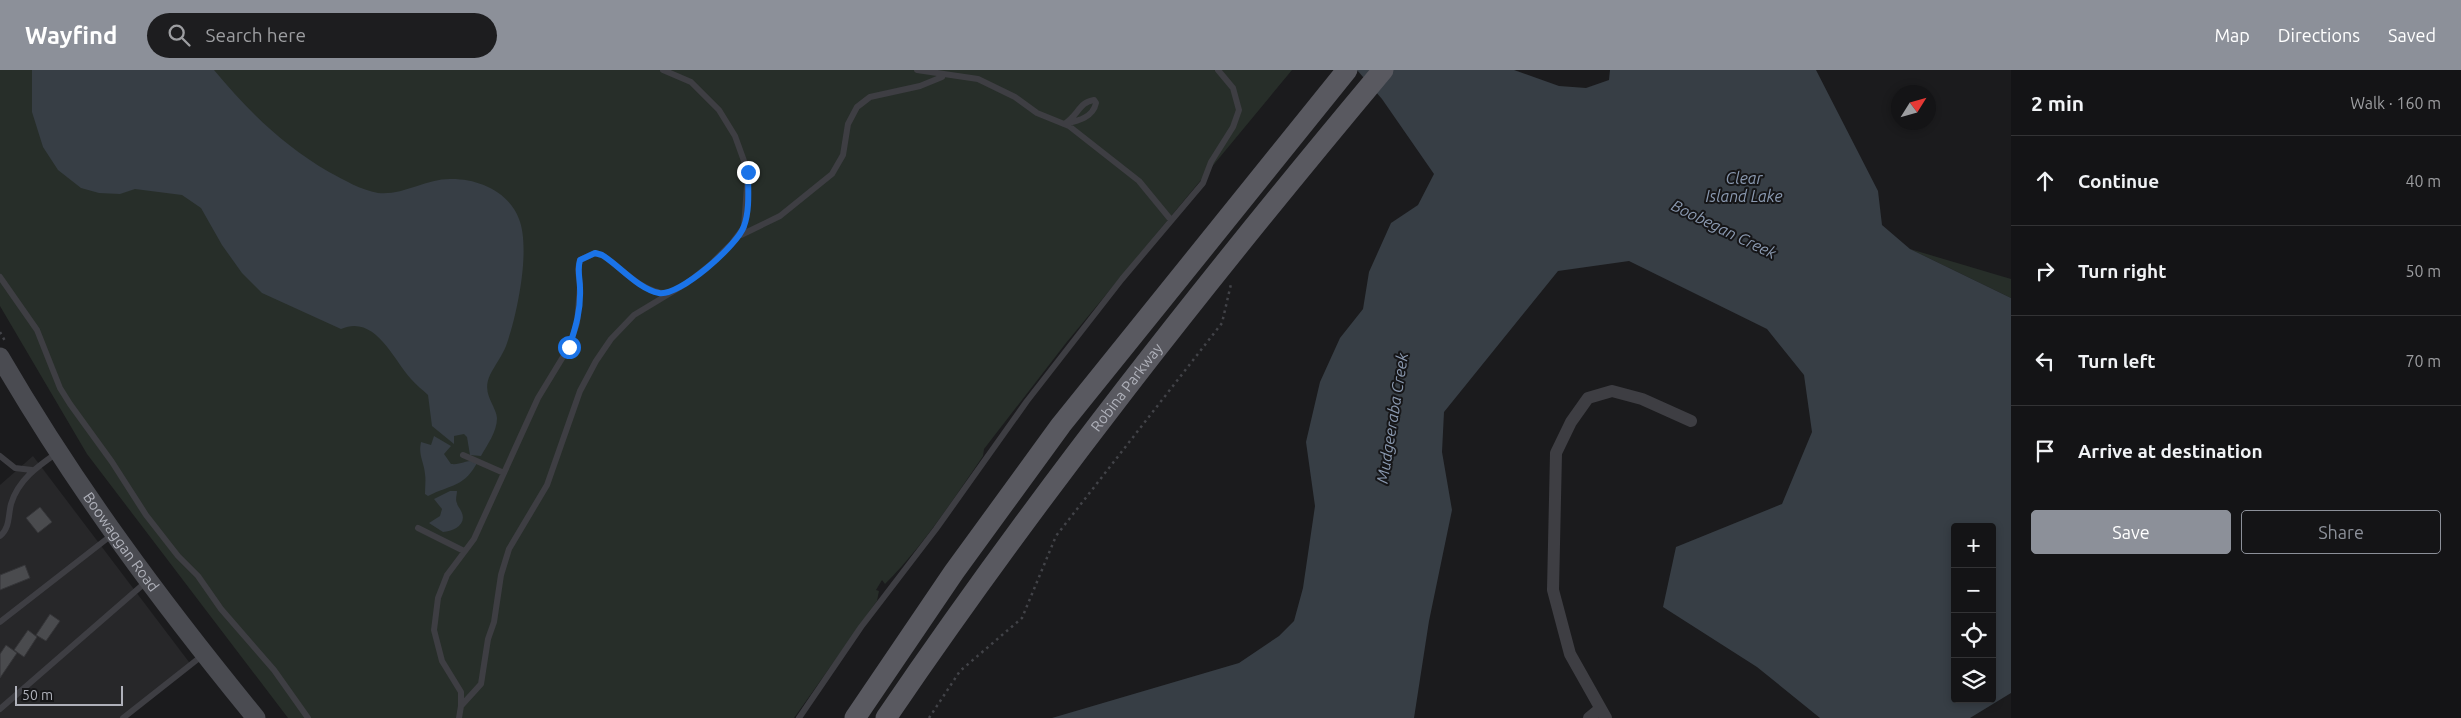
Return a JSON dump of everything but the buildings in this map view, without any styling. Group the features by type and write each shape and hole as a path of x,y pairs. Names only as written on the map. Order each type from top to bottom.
{"main road":[{"name":"Robina Parkway","path":"886,718 990,569 1072,458 1383,70"},
{"name":"Robina Parkway","path":"855,718 954,572 1061,425 1345,73"},
{"name":"Boowaggan Road","path":"0,357 58,453 113,534 204,654 256,718"}],"street":[{"path":"1589,718 1603,714 1570,654 1553,590 1556,453 1571,422 1588,398 1612,391 1642,399 1691,421"}],"lane":[{"path":"663,70 691,82 719,110 735,136 748,172 744,227 731,244"},
{"path":"799,718 861,627 936,529 1027,401 1171,220 1203,183 1211,162 1233,128 1239,110 1233,88 1218,70"},
{"path":"919,71 978,79 1015,97 1037,112 1085,136 1138,180 1171,220"},
{"path":"919,71 927,77 924,84"},
{"path":"461,706 481,684 483,678 501,575 509,549 547,485 580,391 596,360 612,339 634,315 687,283 746,231 780,216 804,194 832,174 844,156 848,124 857,107 870,97 924,84 946,76"},
{"path":"1094,100 1096,103 1095,109 1088,116 1064,124 1074,118 1081,106 1087,101 1094,100"},
{"path":"746,213 748,222 759,225"},
{"path":"459,718 462,701 458,689 442,661 434,630 438,598 447,575 474,539 538,398 569,347 577,323 580,287 578,269 580,260 595,253 602,255 650,290 661,294 669,293"},
{"path":"0,277 36,330 65,396 146,515 178,556 198,576 226,615 274,670 308,718"},
{"path":"644,308 654,298 650,290"},
{"path":"0,536 8,527 15,495 32,470 58,453"},
{"path":"463,455 504,473"},
{"path":"0,456 16,468 32,470"},
{"path":"418,528 464,551"},
{"path":"0,622 113,534"},
{"path":"0,708 148,580"},
{"path":"123,718 204,654"},
{"path":"458,689 469,693 475,691"}],"path":[{"path":"929,718 960,671 1022,618 1056,536 1222,323 1233,278"}],"shaded area":[{"path":"0,70 1292,70 1066,343 984,449 983,456 925,538 885,584 882,580 876,590 879,591 877,601 794,718 288,718 87,454 0,306"},
{"path":"1910,249 2011,279 2011,298"},
{"path":"33,456 192,666 126,718 0,718 0,485"}],"water":[{"path":"32,70 214,70 253,113 281,139 312,162 359,187 372,192 387,193 405,190 433,181 452,179 472,181 501,194 508,201 519,219 524,247 523,264 518,301 510,333 488,382 488,394 496,413 497,423 481,456 470,455 467,437 464,434 454,436 454,444 432,426 428,395 411,379 390,350 373,333 364,328 353,326 341,329 262,293 242,273 222,245 201,208 182,195 135,189 120,194 99,193 81,188 58,170 43,147 32,112"},
{"name":"Clear Island Lake","path":"1357,70 1514,70 1559,86 1586,88 1609,80 1610,70 1816,70 1878,191 1882,225 1910,249 2011,298 2011,693 1996,702 1996,523 1951,523 1951,703 1995,703 1970,718 1820,718 1757,667 1663,607 1676,547 1782,504 1812,432 1804,375 1767,329 1629,261 1558,271 1444,412 1442,452 1452,510 1429,621 1414,718 1052,718 1239,663 1279,636 1294,621 1303,588 1315,506 1306,442 1320,382 1340,338 1363,309 1369,272 1391,223 1418,205 1434,174 1382,99"},
{"path":"434,436 451,446 444,454 451,464 478,461 463,480 428,496 425,494 425,476 420,447 421,442 431,445"},
{"path":"450,491 457,491 456,502 461,510 463,520 459,526 443,532 429,523 440,516 442,509 434,499"}],"route":[{"path":"569,347 577,323 580,301 578,269 580,260 587,255 595,253 602,255 650,290 661,294 669,293 687,283 711,264 732,243 744,227 748,200 748,172"}],"water label":[{"name":"Boobegan Creek","path":"1724,229"},
{"name":"Mudgeeraba Creek","path":"1392,418"}]}
